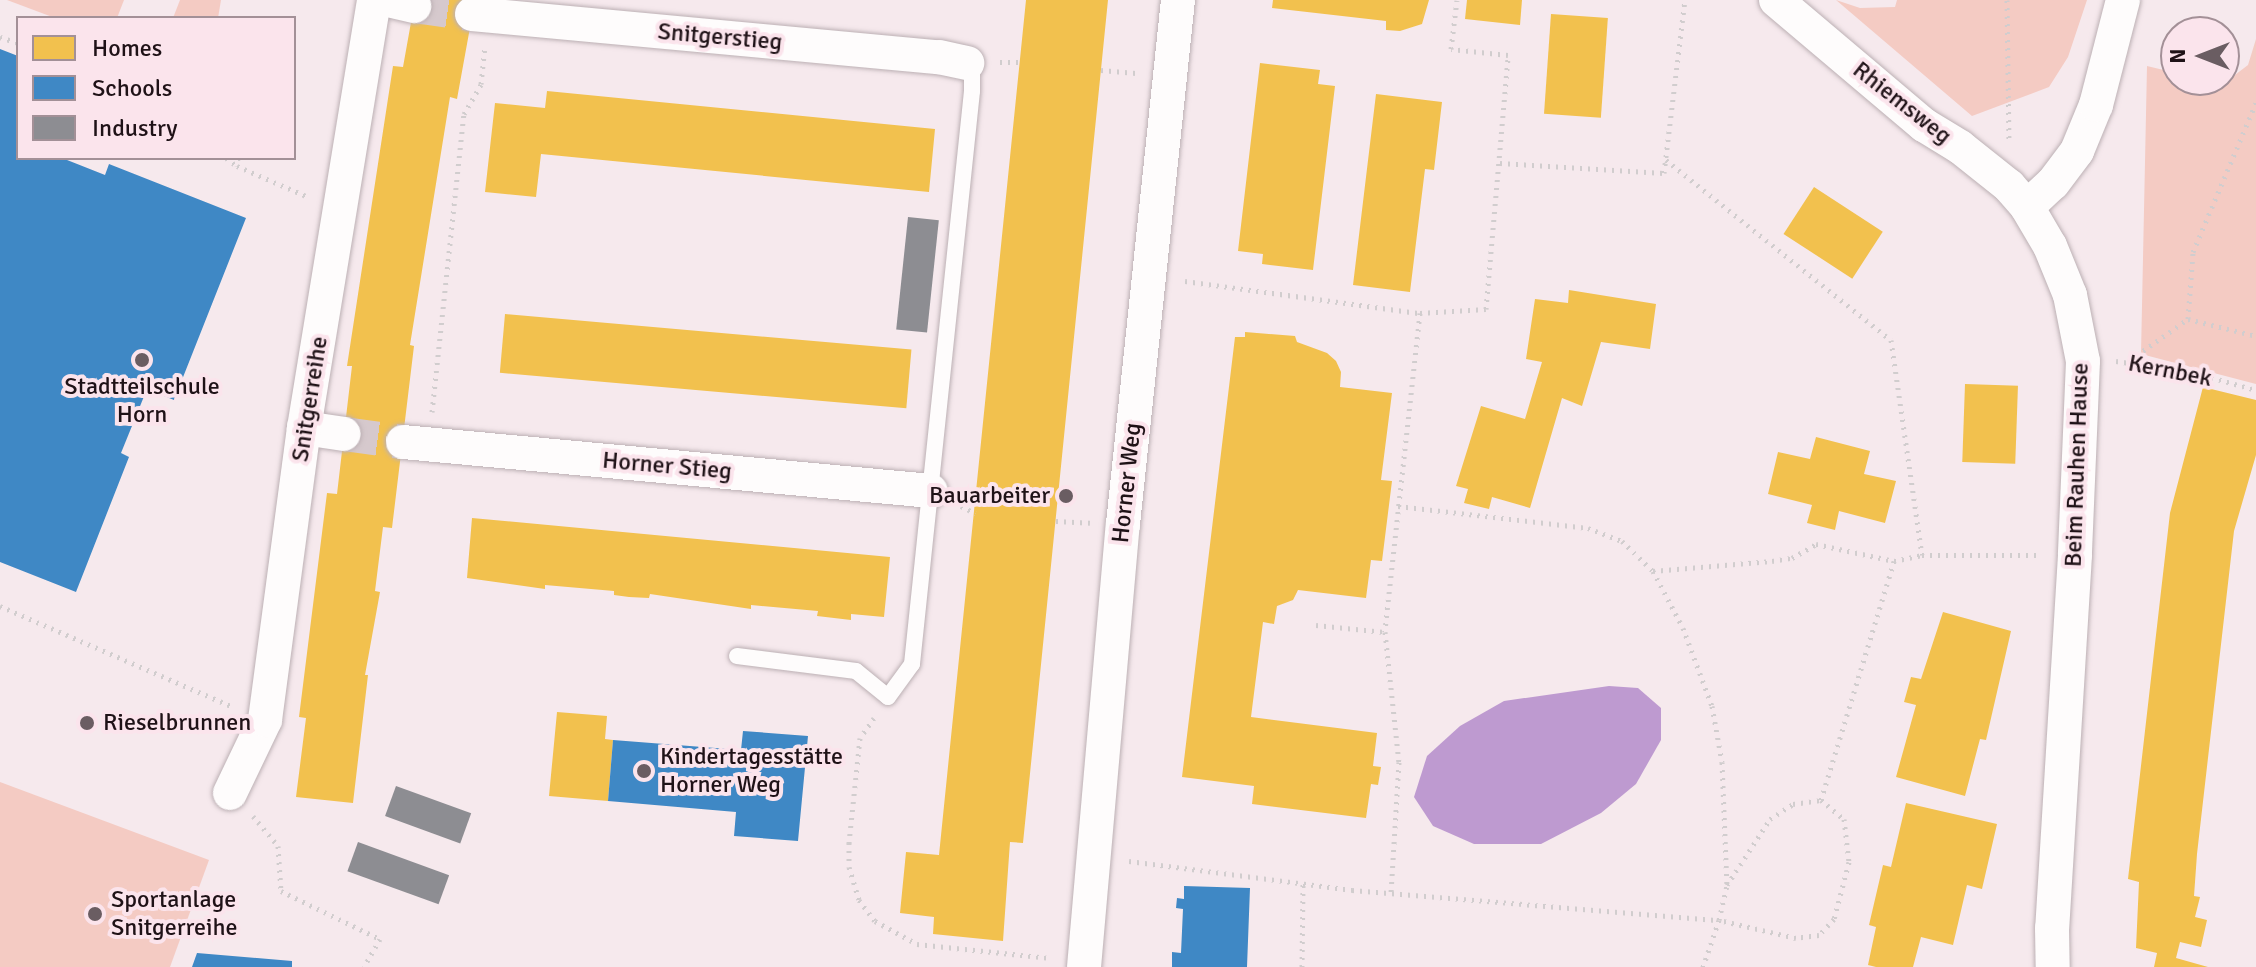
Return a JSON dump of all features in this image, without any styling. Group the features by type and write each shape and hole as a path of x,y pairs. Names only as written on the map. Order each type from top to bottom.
{"street":[{"name":"Snitgerreihe","path":"230,793 265,720 304,428 374,0"},
{"name":"Horner Weg","path":"1084,964 1148,276 1178,0"},
{"name":"Rhiemsweg","path":"1776,0 1924,125 1960,147 2018,196"},
{"path":"2018,196 2053,183 2077,151 2096,105 2123,0"},
{"name":"Snitgerstieg","path":"481,15 947,58 967,63"},
{"name":"Beim Rauhen Hause","path":"2018,196 2050,246 2070,295 2083,361 2075,555 2052,928 2053,967"},
{"path":"304,428 344,434"},
{"name":"Horner Stieg","path":"416,443 931,491"}],"lane":[{"path":"737,656 856,671 888,697 912,664 972,91 972,73 967,63"}],"path":[{"path":"1148,276 1420,313 1486,309 1508,55 1451,49 1457,0"},
{"path":"1500,163 1664,173 1685,0"},
{"path":"2007,0 2018,196"},
{"path":"416,443 464,114 481,84 481,15"},
{"path":"2188,319 2193,252 2256,103"},
{"path":"229,160 340,211"},
{"path":"237,166 238,160"},
{"path":"1666,160 1891,340 1922,555"},
{"path":"1391,893 1399,762 1385,632 1420,313"},
{"path":"2129,361 2188,319 2256,336"},
{"name":"Kernbek","path":"2083,361 2129,361 2256,390"},
{"path":"1398,506 1588,528 1622,541 1653,571 1683,628 1712,706 1722,762 1727,885 1703,967"},
{"path":"1653,571 1792,558 1816,544 1894,561 1922,555 2075,555"},
{"path":"1821,800 1894,561"},
{"path":"0,606 265,720"},
{"path":"1316,625 1385,632"},
{"path":"888,697 860,738 849,843 849,867 859,900 875,921 917,944 1084,964"},
{"path":"230,793 278,846 281,891 380,939 364,967"},
{"path":"1095,856 1391,893 1719,920 1796,938 1819,935 1834,919 1849,862 1844,819 1821,800 1793,804 1770,819 1727,885"},
{"path":"1302,967 1303,883"}],"shaded area":[{"path":"7,0 124,0 118,16 50,16"},
{"path":"180,0 221,0 218,16 174,16"},
{"path":"1836,0 1860,8 1895,7 1897,0 2087,0 2068,57 2049,87 1972,116"},
{"path":"2256,39 2256,384 2141,354 2147,66 2160,69 2160,96 2240,96 2240,71 2248,65"},
{"path":"1609,686 1638,688 1661,708 1661,740 1636,784 1601,813 1541,844 1474,844 1433,826 1414,797 1427,756 1460,726 1504,701"},
{"name":"Sportanlage Snitgerreihe","path":"0,782 209,860 170,967 0,967"}],"building: Homes":[{"path":"415,0 475,0 457,99 450,97 410,345 414,346 392,528 383,527 375,591 380,592 365,675 368,675 353,803 296,797 306,718 299,717 327,493 337,494 352,366 347,366 393,66 403,67"},
{"path":"1026,0 1108,0 1023,843 1010,842 1003,941 933,934 934,917 900,913 906,852 939,855"},
{"path":"1273,0 1429,0 1422,24 1400,31 1386,30 1386,21 1272,8"},
{"path":"1467,0 1522,0 1520,25 1465,19"},
{"path":"1551,14 1608,18 1601,118 1544,114"},
{"path":"1260,63 1320,70 1318,84 1335,86 1313,270 1262,264 1263,254 1238,251"},
{"path":"547,91 935,129 929,192 541,154 536,197 485,192 495,103 545,108"},
{"path":"1376,94 1442,102 1434,170 1425,169 1410,292 1353,285"},
{"path":"1814,187 1883,232 1852,279 1784,234"},
{"path":"1569,290 1656,304 1650,349 1601,342 1582,406 1562,398 1530,508 1492,497 1489,509 1464,503 1468,489 1456,486 1481,406 1525,419 1542,362 1526,359 1535,299 1568,303"},
{"path":"505,314 911,350 906,408 500,373"},
{"path":"1245,332 1295,336 1297,342 1327,353 1336,361 1341,372 1340,387 1392,393 1381,480 1392,481 1382,561 1371,560 1366,598 1298,590 1293,600 1277,606 1274,624 1263,622 1251,717 1377,733 1373,766 1381,767 1378,785 1371,784 1366,818 1252,804 1254,786 1182,777 1235,337 1245,337"},
{"path":"1965,384 2018,386 2015,464 1962,462"},
{"path":"2203,387 2256,400 2256,455 2234,531 2197,854 2194,896 2200,897 2195,917 2207,920 2201,947 2180,942 2176,958 2208,967 2154,967 2157,953 2136,948 2139,882 2128,879 2170,513"},
{"path":"1816,437 1870,451 1864,474 1896,481 1885,523 1839,511 1835,530 1807,523 1812,505 1768,494 1778,452 1810,459"},
{"path":"472,518 890,557 884,617 851,614 851,620 817,616 818,611 751,605 751,609 650,594 649,598 629,597 614,595 614,591 545,585 545,589 467,578"},
{"path":"1943,612 2011,631 1986,740 1980,739 1965,796 1896,777 1916,705 1904,702 1911,677 1921,679"},
{"path":"557,712 607,716 605,739 613,740 608,801 549,796"},
{"path":"1906,803 1997,824 1982,889 1967,885 1953,945 1921,937 1913,967 1876,967 1868,965 1876,927 1869,925 1883,865 1891,867"}],"building: Schools":[{"path":"0,49 16,55 16,160 67,160 105,175 109,164 246,218 174,400 147,389 121,453 129,457 76,592 0,562"},
{"path":"743,731 808,736 798,841 734,836 736,812 608,801 613,740 741,750"},
{"path":"1184,886 1250,888 1247,967 1172,967 1172,952 1181,953 1183,909 1176,908 1177,898 1184,899"},
{"path":"197,953 292,961 292,967 192,967"}],"building: Industry":[{"path":"908,217 939,220 927,333 896,329"},
{"path":"396,786 471,813 460,843 385,816"},
{"path":"358,842 449,875 439,904 347,871"}],"tunnel":[{"path":"414,6 472,14"},
{"path":"344,434 403,442"}],"place":[{"name":"Stadtteilschule Horn","path":"142,360"},
{"name":"Bauarbeiter","path":"1066,496"},
{"name":"Rieselbrunnen","path":"87,723"},
{"name":"Kindertagesstätte Horner Weg","path":"644,771"},
{"name":"Sportanlage Snitgerreihe","path":"95,914"}]}
